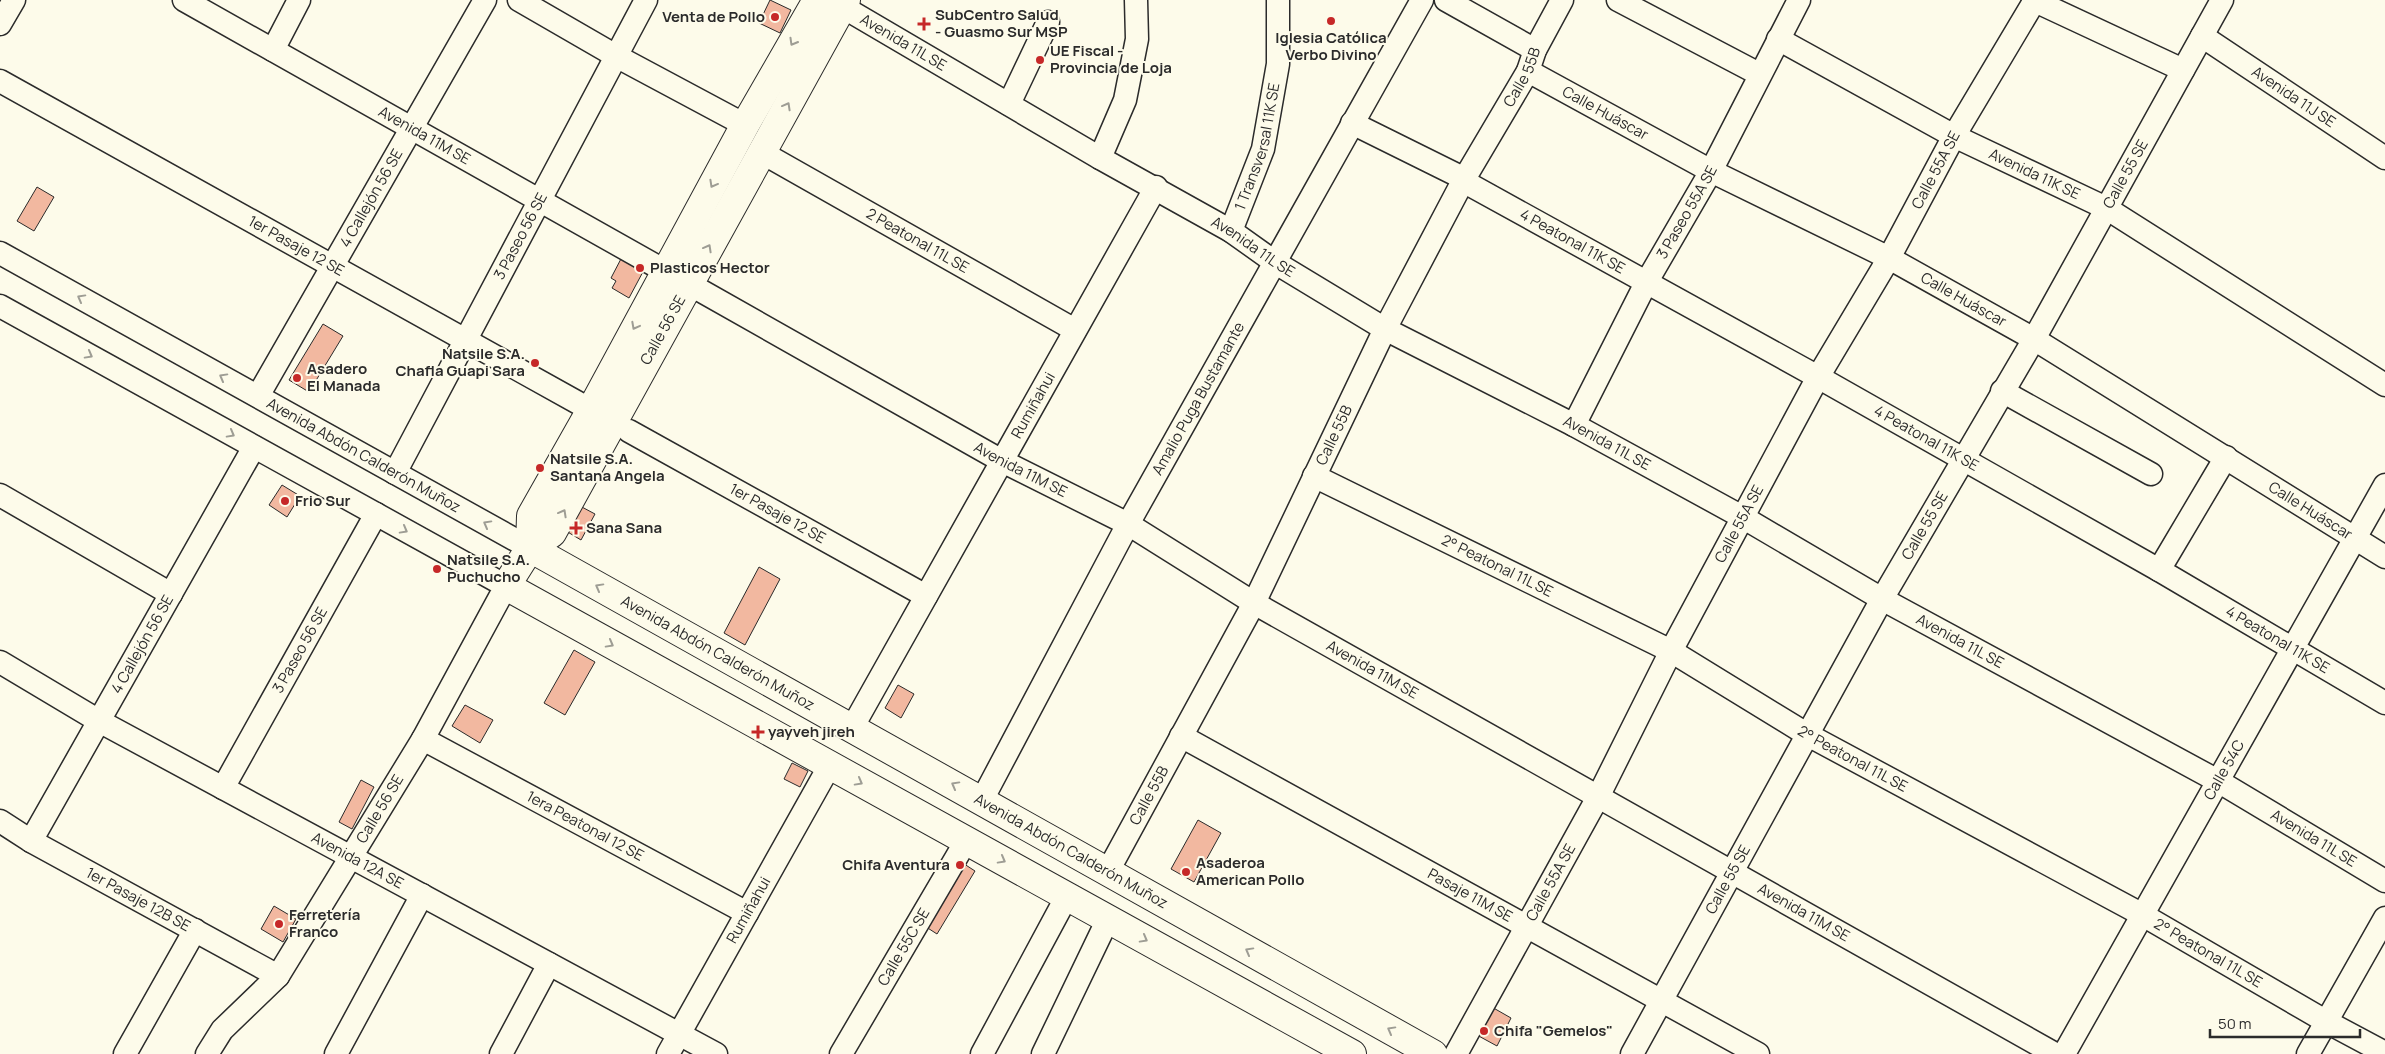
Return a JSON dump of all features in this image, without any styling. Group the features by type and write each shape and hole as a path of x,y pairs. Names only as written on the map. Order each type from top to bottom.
{"main road":[{"name":"Calle 56 SE","path":"530,548 532,516 745,125 834,2"},
{"name":"Calle 56 SE","path":"506,586 530,548 552,533 761,152 834,2"},
{"name":"Avenida Abdón Calderón Muñoz","path":"530,548 1433,1054"},
{"path":"506,586 1352,1054"}],"street":[{"path":"0,24 14,0"},
{"name":"Avenida 11M SE","path":"184,0 665,271"},
{"path":"273,50 299,0"},
{"name":"4 Callejón 56 SE","path":"258,396 484,0"},
{"path":"519,0 616,56 745,125"},
{"name":"3 Paseo 56 SE","path":"395,473 646,0"},
{"path":"1100,158 1125,100 1137,39 1136,0"},
{"name":"1 Transversal 11K SE","path":"1231,231 1263,149 1278,64 1278,0"},
{"name":"Amalio Puga Bustamante","path":"982,800 1128,524 1422,0"},
{"path":"1446,0 1536,50"},
{"name":"Calle 55B","path":"1108,871 1254,603 1385,329 1464,180 1528,71 1536,50 1562,0"},
{"path":"1618,0 1759,74"},
{"name":"3 Paseo 55A SE","path":"1574,425 1646,284 1711,171 1759,74 1799,0"},
{"path":"2034,0 2183,70"},
{"name":"Calle 55A SE","path":"1456,1054 1598,797 1671,651 1818,377 1889,258 1954,136 2034,0"},
{"name":"Calle 55 SE","path":"1632,1054 1882,599 2034,339 2222,0"},
{"name":"Avenida 11L SE","path":"834,2 1100,158 1156,187 1231,231 1276,263 1385,329 1574,425 1744,518 1882,599 2218,782 2385,881"},
{"path":"1009,104 1048,22"},
{"name":"Avenida 11J SE","path":"2202,36 2385,158"},
{"name":"Avenida 11K SE","path":"1778,39 1954,136 2106,208 2385,385"},
{"name":"Calle Huáscar","path":"1528,71 1711,171 1889,258 2034,339 2356,537 2385,557"},
{"name":"1er Pasaje 12 SE","path":"0,81 591,410"},
{"name":"4 Peatonal 11K SE","path":"1352,123 1464,180 1646,284 1818,377 1963,461 2159,570 2385,703"},
{"name":"2 Peatonal 11L SE","path":"761,152 1075,330"},
{"name":"Rumiñahui","path":"852,728 1156,187"},
{"name":"Avenida Abdón Calderón Muñoz","path":"0,253 530,548"},
{"name":"Avenida 11M SE","path":"689,284 1002,461 1128,524 1254,603 2055,1054"},
{"path":"0,306 506,586"},
{"path":"2002,391 2150,474"},
{"name":"1er Pasaje 12 SE","path":"629,431 926,596"},
{"name":"4 Callejón 56 SE","path":"31,841 254,447"},
{"path":"2159,570 2226,457"},
{"name":"2° Peatonal 11L SE","path":"1314,476 1671,651 1808,735 2141,914 2327,1022 2385,1053"},
{"name":"Calle 54C","path":"2064,1054 2141,914 2218,782 2385,485"},
{"path":"0,494 171,594"},
{"name":"3 Paseo 56 SE","path":"223,788 376,514"},
{"name":"Calle 56 SE","path":"208,1054 222,1030 278,976 422,739 506,586"},
{"name":"Avenida 12A SE","path":"0,662 99,721 716,1054"},
{"name":"Pasaje 11M SE","path":"1181,736 1758,1054"},
{"name":"1era Peatonal 12 SE","path":"422,739 747,913"},
{"name":"Rumiñahui","path":"668,1054 830,765"},
{"name":"1er Pasaje 12B SE","path":"0,821 31,841 278,976"},
{"name":"Calle 55C SE","path":"842,1054 966,841"},
{"path":"336,1054 422,895"},
{"path":"982,1054 1067,896"},
{"path":"2308,1054 2385,918"},
{"path":"1043,1054 1108,919"},
{"path":"125,1054 195,930"},
{"path":"501,1054 550,964"}],"building":[{"name":"Venta de Pollo","path":"770,0 791,10 780,33 759,23"},
{"path":"37,187 54,197 34,231 17,221"},
{"path":"623,255 645,268 629,298 612,288 616,281 611,278"},
{"path":"323,324 343,336 309,392 289,380"},
{"name":"Frio Sur","path":"282,485 300,496 287,517 269,505"},
{"path":"580,506 595,514 581,540 566,531"},
{"path":"759,567 780,579 745,645 724,633"},
{"path":"574,650 595,662 565,715 544,703"},
{"path":"898,685 914,694 901,718 885,708"},
{"path":"465,705 493,720 480,743 452,726"},
{"path":"792,763 808,771 800,787 784,779"},
{"path":"361,780 374,787 352,829 339,822"},
{"path":"1198,820 1221,833 1194,882 1171,869"},
{"path":"958,860 975,871 937,934 920,923"},
{"name":"Ferretería Franco","path":"274,906 296,919 283,942 261,929"},
{"path":"1490,1006 1511,1018 1497,1046 1475,1034"}],"place":[{"name":"Venta de Pollo","path":"775,17"},
{"name":"Iglesia Católica Verbo Divino","path":"1331,21"},
{"name":"SubCentro Salud - Guasmo Sur MSP","path":"924,24"},
{"name":"UE Fiscal - Provincia de Loja","path":"1040,60"},
{"name":"Plasticos Hector","path":"640,268"},
{"name":"Natsile S.A. Chafla Guapi Sara","path":"535,363"},
{"name":"Asadero El Manada","path":"297,378"},
{"name":"Natsile S.A. Santana Angela","path":"540,468"},
{"name":"Frio Sur","path":"285,501"},
{"name":"Sana Sana","path":"576,528"},
{"name":"Natsile S.A. Puchucho","path":"437,569"},
{"name":"yayveh jireh","path":"758,732"},
{"name":"Chifa Aventura","path":"960,865"},
{"name":"Asaderoa American Pollo","path":"1186,872"},
{"name":"Ferretería Franco","path":"279,924"},
{"name":"Chifa \"Gemelos\"","path":"1484,1031"}]}
